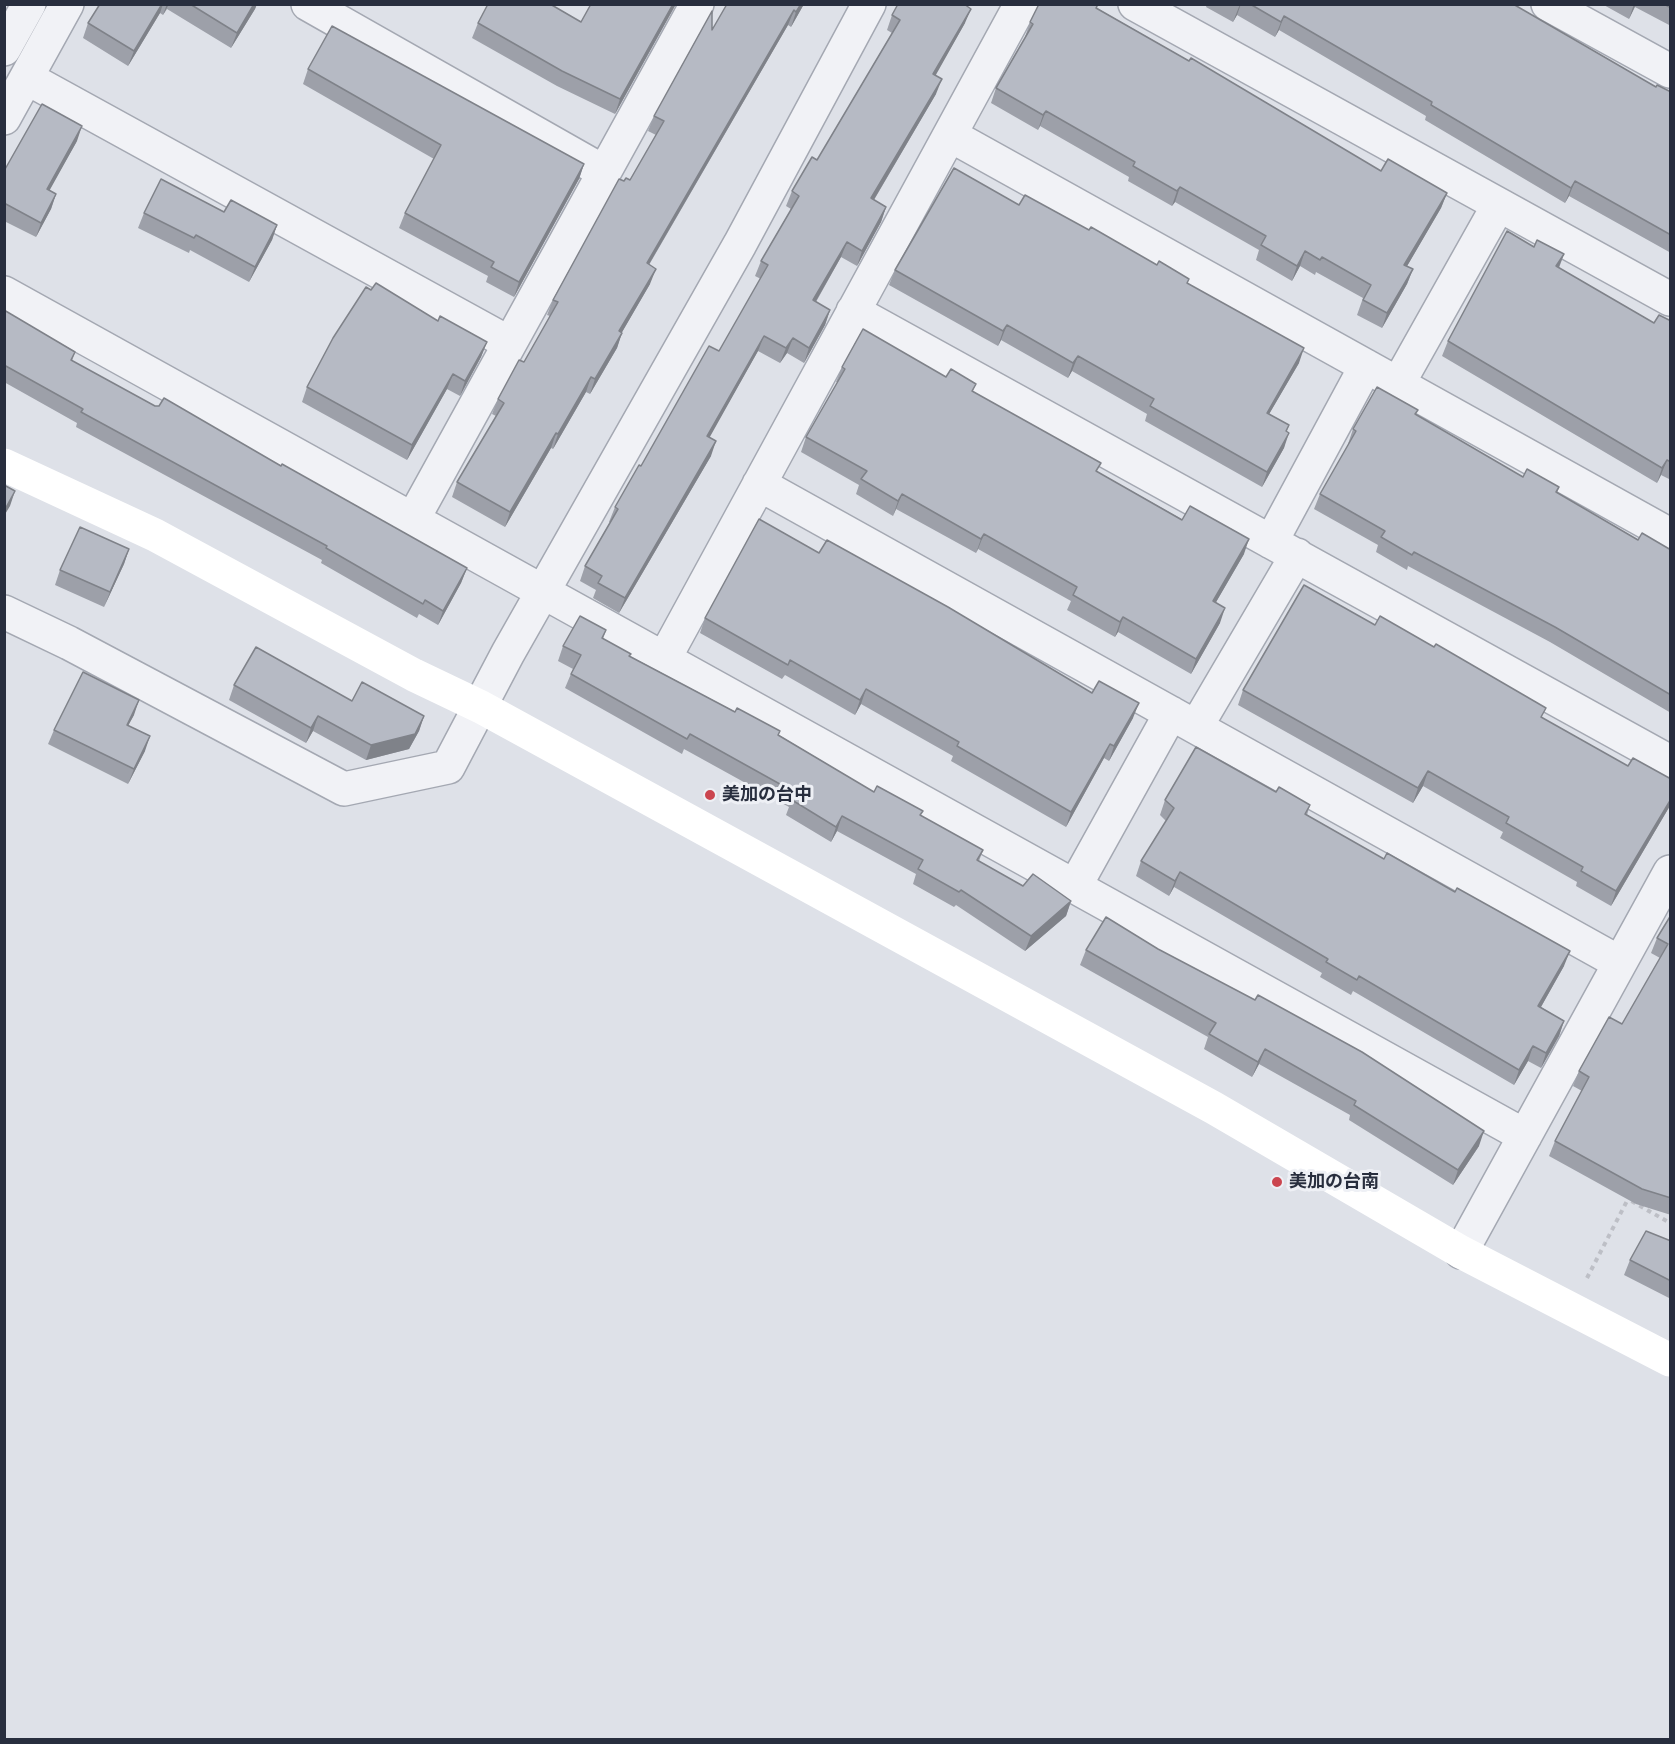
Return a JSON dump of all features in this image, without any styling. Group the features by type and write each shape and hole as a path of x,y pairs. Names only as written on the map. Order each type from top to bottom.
{"street":[{"path":"4,49 30,4"},
{"path":"4,117 67,4"},
{"path":"308,4 604,172"},
{"path":"413,519 508,343 697,4"},
{"path":"4,612 69,643 344,789 448,768 543,591 740,244 869,4"},
{"path":"664,659 1021,4"},
{"path":"1135,4 1498,206 1671,299"},
{"path":"1548,4 1671,71"},
{"path":"27,78 508,343"},
{"path":"950,135 1671,536"},
{"path":"1398,384 1498,206"},
{"path":"4,293 1525,1136"},
{"path":"854,311 1671,762"},
{"path":"1075,886 1184,720 1284,548 1366,366"},
{"path":"4,465 155,535 414,675 481,707 1214,1108 1461,1252 1671,1359"},
{"path":"759,484 1620,963"},
{"path":"1461,1252 1671,872"}],"path":[{"path":"1571,1309 1634,1190"},
{"path":"1628,1199 1671,1223"}],"building":[{"path":"100,4 162,4 134,51 88,23"},
{"path":"190,4 254,4 237,33"},
{"path":"488,4 550,4 581,22 591,4 673,4 620,99 562,71 478,23"},
{"path":"727,4 801,4 796,12 794,10 647,263 656,269 619,331 622,333 595,379 591,377 510,512 457,482 504,403 498,399 519,360 524,362 558,302 553,300 619,179 630,180 664,121 654,116 712,11 712,30"},
{"path":"898,4 964,4 971,9 933,74 942,79 871,198 886,207 862,251 847,242 813,300 830,310 809,348 793,338 786,348 764,336 707,436 716,441 625,598 598,583 602,576 585,566 618,509 615,507 709,346 719,351 768,265 761,261 799,196 792,191 812,157 817,160 900,20 892,15"},
{"path":"1039,4 1098,4 1096,8 1189,61 1191,58 1381,171 1388,159 1447,193 1404,265 1413,269 1387,313 1363,300 1371,285 1322,257 1320,260 1305,251 1297,266 1261,245 1266,236 1180,187 1177,191 1133,166 1135,162 1046,111 1043,115 996,88 1033,24 1030,22"},
{"path":"1250,4 1513,4 1656,87 1657,85 1671,92 1671,235 1575,181 1571,188 1431,105 1432,102 1284,16 1281,22"},
{"path":"332,26 584,164 519,282 491,267 494,262 405,213 441,145 308,69"},
{"path":"42,104 82,126 47,189 56,194 41,223 4,203 4,171"},
{"path":"954,168 1019,205 1025,195 1089,230 1091,227 1157,265 1159,261 1189,279 1187,283 1304,348 1267,413 1289,425 1286,431 1289,433 1267,472 1150,406 1154,399 1078,356 1073,363 1007,325 1003,331 895,270"},
{"path":"161,179 224,212 231,200 277,225 255,267 196,235 194,238 144,213"},
{"path":"1507,231 1534,247 1537,240 1564,254 1556,266 1654,323 1659,315 1671,321 1671,462 1667,460 1662,468 1448,341"},
{"path":"376,283 438,321 440,316 487,342 465,381 453,374 412,445 307,387 333,338 366,287 371,290"},
{"path":"4,310 75,352 71,360 155,406 159,406 164,398 281,466 282,464 467,568 443,611 425,600 423,604 326,548 327,546 81,412 83,409 4,365"},
{"path":"863,329 946,377 951,369 976,384 972,391 1101,463 1096,471 1182,520 1190,506 1249,539 1213,601 1225,608 1196,659 1123,617 1120,622 1073,595 1077,587 984,534 981,539 902,494 898,501 861,479 867,471 806,437 845,369 842,367"},
{"path":"1377,387 1418,410 1415,414 1523,477 1527,469 1559,487 1556,492 1638,540 1642,533 1671,550 1671,695 1555,627 1414,552 1412,555 1381,537 1385,531 1320,494 1356,431 1353,429"},
{"path":"4,485 15,491 4,511"},
{"path":"759,519 819,553 827,540 948,607 1092,693 1099,681 1139,703 1114,746 1110,744 1071,812 957,746 959,742 866,689 860,700 790,660 788,665 705,618"},
{"path":"80,527 129,549 110,592 60,570"},
{"path":"1304,585 1375,625 1380,616 1434,647 1436,644 1546,708 1541,717 1628,766 1633,758 1671,779 1671,799 1616,891 1581,871 1583,867 1506,823 1509,817 1428,771 1418,788 1243,690"},
{"path":"580,616 606,630 602,638 631,654 629,656 735,712 737,708 780,731 778,735 874,792 877,786 923,811 920,815 983,850 977,860 1023,886 1033,874 1071,901 1031,936 961,890 959,892 918,869 923,860 842,816 836,827 792,800 796,793 690,734 687,739 571,674 581,655 563,646"},
{"path":"256,647 352,701 362,682 424,716 415,734 371,745 318,716 311,728 234,685"},
{"path":"83,672 139,700 127,725 150,736 134,769 54,730"},
{"path":"1196,747 1276,792 1279,787 1310,805 1305,814 1384,859 1387,853 1455,892 1457,888 1570,951 1538,1006 1564,1021 1546,1053 1533,1046 1519,1070 1359,976 1357,980 1326,962 1328,959 1180,872 1175,881 1141,861 1174,808 1165,800"},
{"path":"1671,915 1671,1198 1642,1189 1555,1141 1589,1077 1579,1071 1609,1017 1622,1024 1668,944 1657,938"},
{"path":"1106,917 1158,949 1255,1000 1258,995 1362,1052 1484,1131 1458,1170 1354,1105 1356,1101 1265,1049 1258,1062 1209,1034 1216,1023 1086,950"},
{"path":"1646,1231 1671,1241 1671,1281 1630,1260"}],"place":[{"name":"美加の台中","path":"710,795"},
{"name":"美加の台南","path":"1277,1182"}]}
